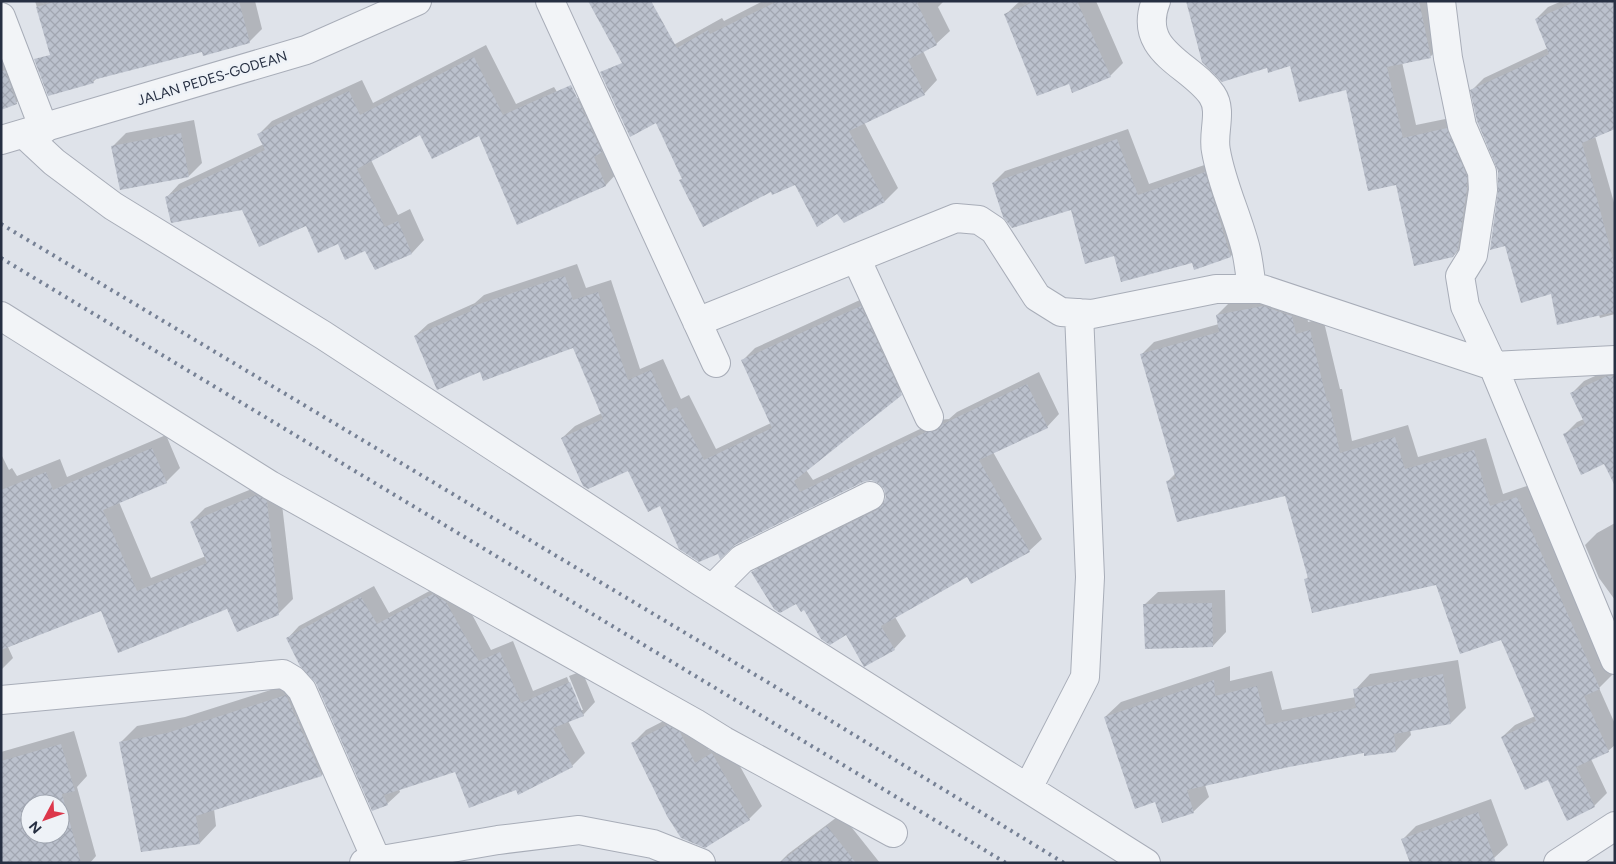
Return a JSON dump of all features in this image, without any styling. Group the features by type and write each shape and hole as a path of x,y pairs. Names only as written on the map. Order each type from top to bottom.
{"street":[{"name":"JALAN PEDES-GODEAN","path":"23,134 306,50 417,1"},
{"path":"550,1 716,363"},
{"path":"1156,1 1153,29 1158,44 1169,57 1204,86 1213,96 1218,109 1215,127 1215,149 1220,171 1246,250 1252,288"},
{"path":"1441,1 1448,58 1462,126 1482,172 1483,190 1472,255 1460,276 1465,306 1494,366 1615,660"},
{"path":"1,18 23,134 54,162 113,206 323,335 712,589 1146,863"},
{"path":"697,322 956,218 979,220 994,230 1037,297 1062,312 1092,314 1216,290 1262,288 1494,366 1615,360"},
{"path":"856,258 929,417"},
{"path":"1028,788 1085,677 1090,576 1079,313"},
{"path":"1,316 270,485 724,741 893,833"},
{"path":"712,589 742,559 870,496"},
{"path":"1,700 283,674 293,680 302,690 370,861 579,830 653,844 701,863"},
{"path":"1558,863 1615,826"}],"building":[{"path":"58,1 239,1 250,43 203,56 202,52 93,80 94,83 48,96 34,59 50,55 36,7"},
{"path":"588,1 651,1 677,48 708,30 710,34 778,1 916,1 937,45 908,60 925,95 849,131 885,202 844,223 837,214 817,227 795,185 772,195 771,192 703,227 679,180 682,179 656,123 630,137 600,72 622,63"},
{"path":"1036,1 1077,1 1111,77 1072,93 1069,84 1037,96 1004,14"},
{"path":"1186,1 1419,1 1431,58 1387,67 1403,138 1447,128 1467,176 1467,189 1458,249 1453,257 1414,266 1396,185 1368,191 1346,90 1299,102 1290,66 1268,73 1267,68 1222,82 1202,62"},
{"path":"1577,1 1615,1 1615,129 1582,143 1615,266 1615,312 1557,325 1551,294 1521,303 1505,246 1490,250 1498,192 1498,171 1477,121 1470,90 1549,54 1535,19"},
{"path":"474,57 503,115 571,85 602,152 594,157 606,186 517,225 479,136 432,159 420,135 357,169 385,227 398,221 412,254 375,270 365,251 345,260 338,244 318,253 306,226 259,247 242,210 171,223 165,197 265,150 257,134 349,91 360,115"},
{"path":"5,70 17,104 1,110 1,72"},
{"path":"181,133 189,177 120,190 111,146"},
{"path":"1117,139 1138,195 1205,172 1231,257 1194,270 1192,263 1121,282 1114,256 1085,264 1071,210 1012,228 1003,217 992,183"},
{"path":"565,276 573,300 598,292 628,380 651,370 668,411 677,407 704,460 772,428 741,360 861,306 902,395 794,481 800,492 926,432 936,431 943,424 1027,384 1048,428 979,460 1030,552 971,584 967,577 881,626 895,650 864,667 846,635 830,645 821,639 804,610 801,612 796,604 780,613 774,609 751,572 877,510 883,504 886,497 884,489 878,483 871,480 863,482 735,545 720,559 718,554 699,562 679,549 660,506 648,512 628,471 588,489 583,486 561,438 603,419 573,348 483,381 480,372 437,390 414,336 471,311 470,307"},
{"path":"1263,306 1292,316 1296,334 1310,330 1327,401 1329,401 1340,453 1395,437 1405,469 1474,450 1490,506 1517,497 1600,689 1584,696 1609,752 1576,767 1595,807 1567,821 1548,780 1525,790 1501,737 1536,721 1501,640 1460,654 1436,585 1312,613 1304,579 1308,578 1285,496 1177,522 1166,481 1176,479 1140,354 1219,332 1216,315"},
{"path":"1607,376 1615,376 1615,486 1604,464 1581,475 1563,434 1585,424 1570,393"},
{"path":"152,448 167,483 103,510 137,591 207,563 190,522 256,495 267,501 279,615 237,632 227,609 118,653 101,611 1,650 1,490 46,472 53,490"},
{"path":"433,594 446,602 479,661 500,652 521,703 570,682 584,716 553,728 573,767 518,795 516,790 469,808 455,772 384,795 388,805 372,811 316,683 300,666 286,638 361,597 377,624"},
{"path":"1212,603 1213,647 1145,649 1143,604"},
{"path":"1443,674 1451,724 1394,734 1396,752 1364,756 1364,753 1289,767 1187,790 1194,813 1162,823 1155,802 1135,809 1104,717 1214,680 1215,696 1257,686 1266,725 1356,708 1353,689"},
{"path":"286,695 322,776 196,816 200,844 141,852 119,742 167,733"},
{"path":"667,725 680,732 695,763 712,753 750,820 705,848 681,838 667,816 631,743"},
{"path":"61,744 75,791 62,794 20,794 20,844 70,844 70,823 81,863 1,863 1,761"},
{"path":"1478,812 1496,863 1410,863 1401,839"},
{"path":"827,826 856,863 779,863"}],"railway":[{"path":"1,224 769,683 1064,863"},
{"path":"1,258 1006,863"}]}
